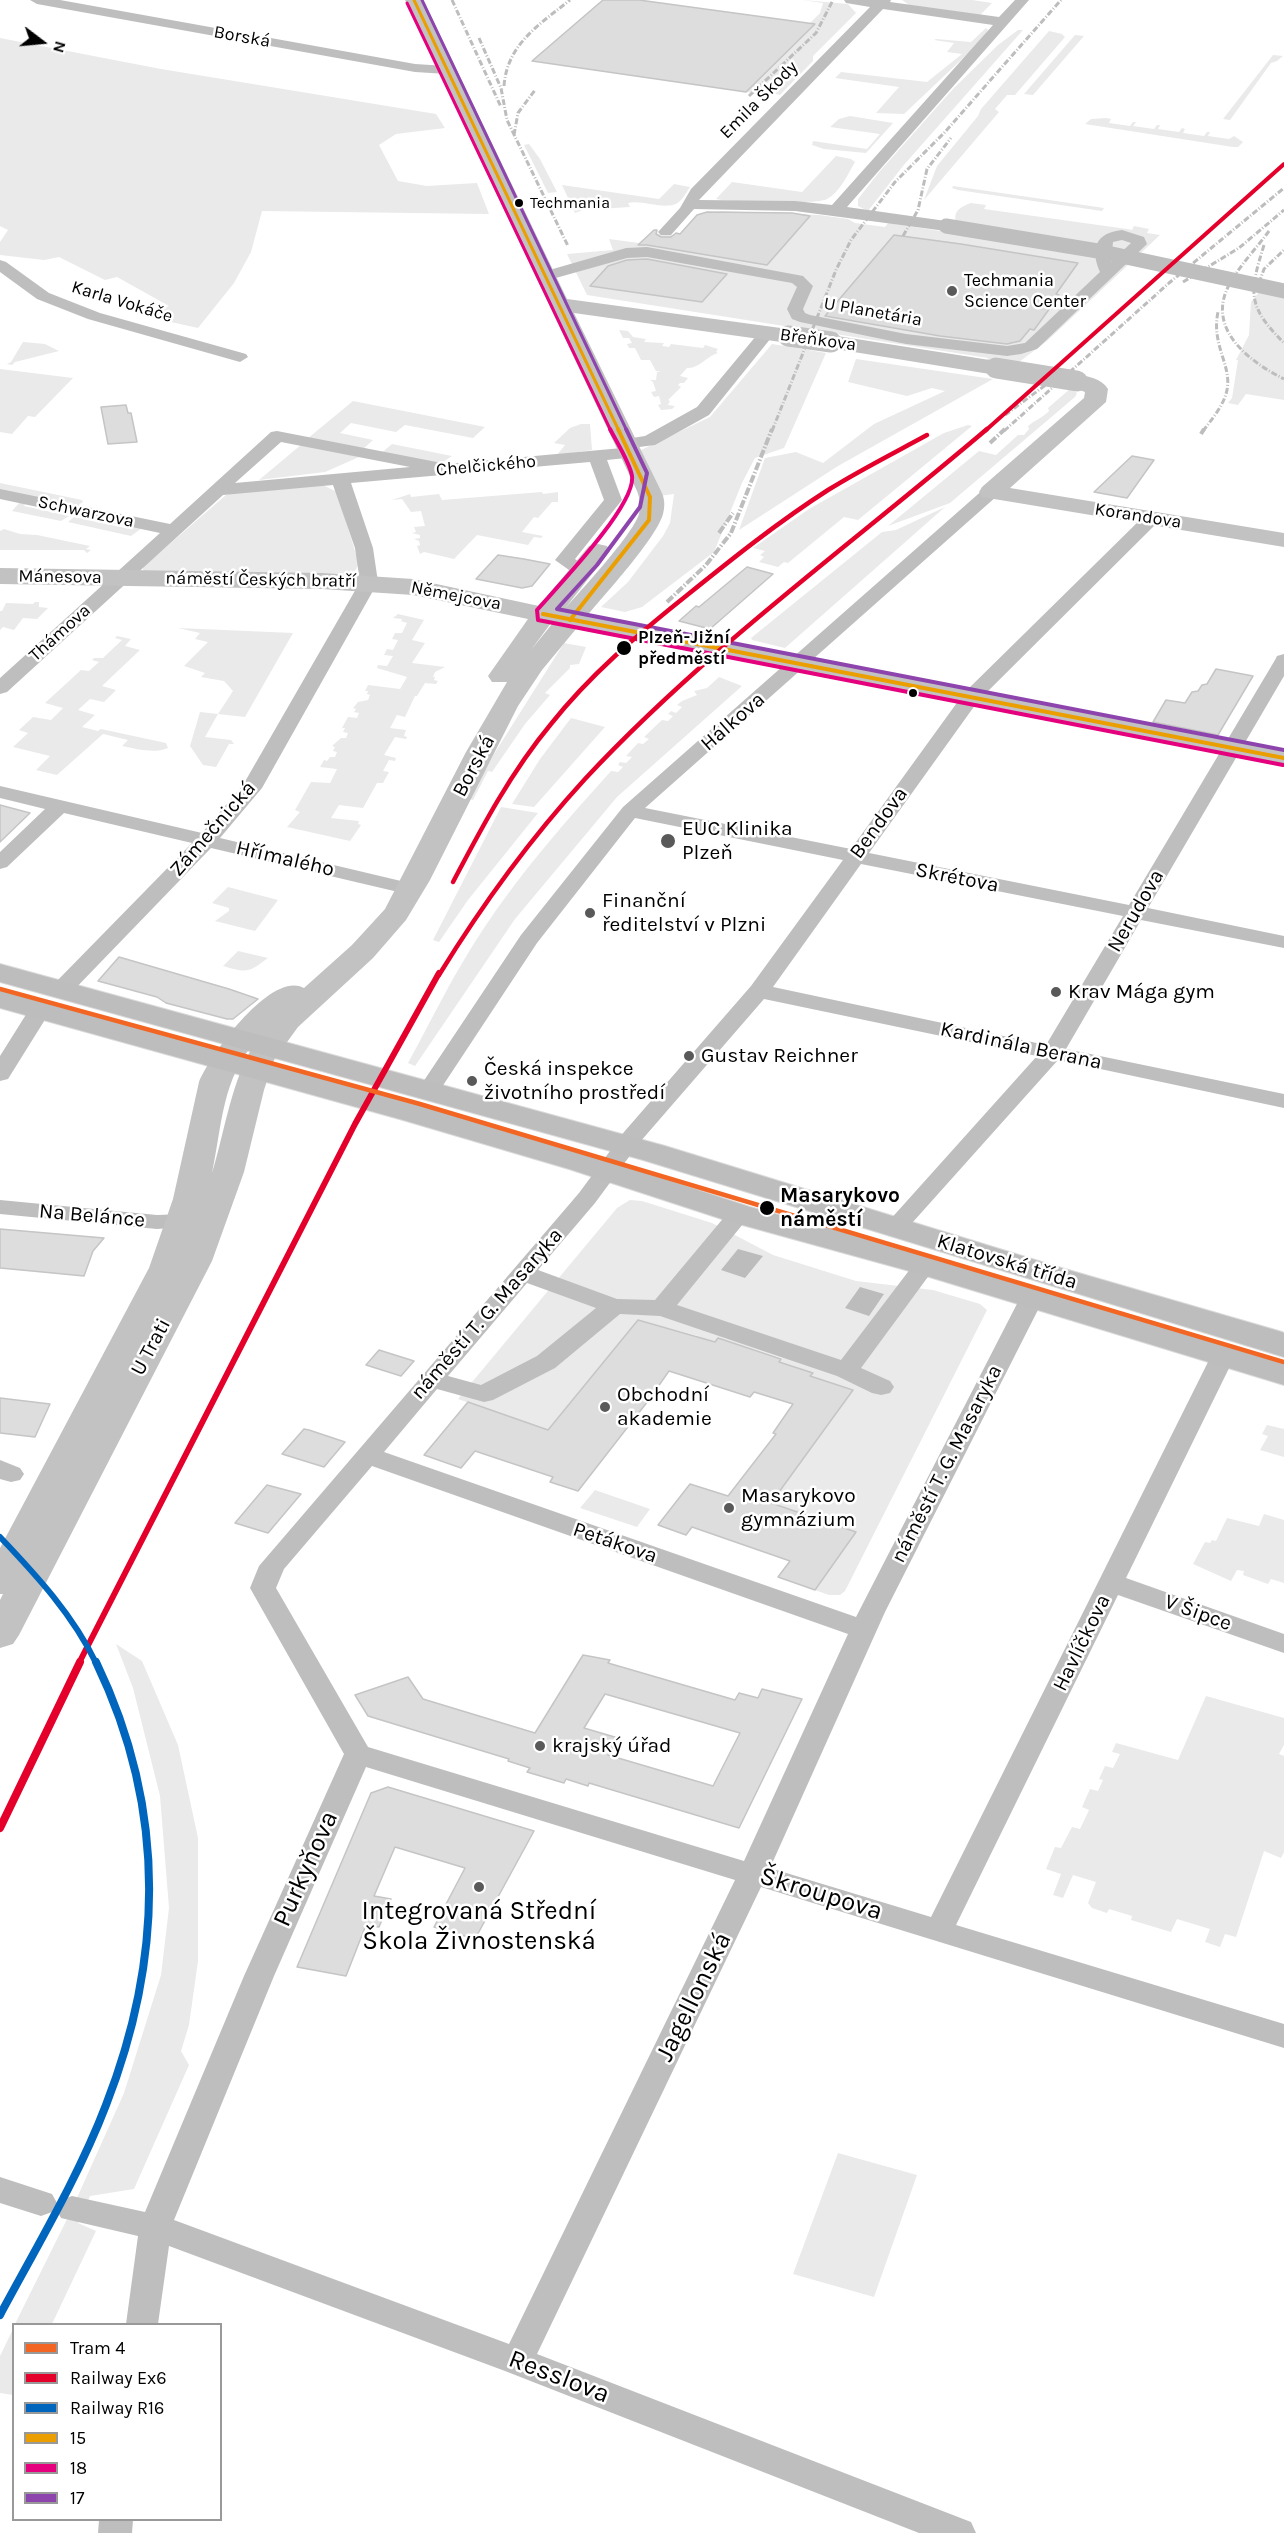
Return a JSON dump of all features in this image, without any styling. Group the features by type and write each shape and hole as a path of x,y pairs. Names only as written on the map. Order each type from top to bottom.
{"main road":[{"name":"Klatovská třída","path":"0,974 51,1000 306,1069 626,1146 1279,1343"},
{"name":"Klatovská třída","path":"0,999 51,1000"},
{"name":"Klatovská třída","path":"411,1095 608,1172 739,1214 924,1265 1284,1374"}],"street":[{"name":"Borská","path":"37,0 415,69 447,70"},
{"name":"Borská","path":"247,1053 256,1022 353,942 380,909 501,677 526,637 557,617 649,520 653,507 652,495 631,458 414,0"},
{"path":"851,0 883,2 1002,22"},
{"path":"836,210 1022,0"},
{"name":"Emila Škody","path":"647,252 691,204 696,192 883,2"},
{"path":"691,204 795,206 946,226 1077,247 1284,291"},
{"path":"543,271 603,260 626,253 647,252"},
{"name":"U Planetária","path":"647,252 797,279 805,286 795,309 798,316 806,319 906,339 1007,351 1032,346 1108,273"},
{"name":"Karla Vokáče","path":"0,265 43,296 84,312 240,357"},
{"name":"Břeňkova","path":"558,304 778,334 1077,381"},
{"name":"Chelčického","path":"343,478 597,456 631,458 650,441 703,411 778,334"},
{"name":"Hálkova","path":"411,1095 630,811 1094,402 1097,389 1077,381"},
{"name":"náměstí Českých bratří","path":"121,578 277,436 445,470"},
{"name":"Borská","path":"247,1053 288,1020 374,941 411,890 475,762 506,705 532,666 557,617 573,565 613,501 597,456"},
{"name":"Borská","path":"573,565 634,503 631,458"},
{"path":"217,490 343,478"},
{"name":"náměstí Českých bratří","path":"121,578 369,582 364,548 342,487 343,478"},
{"name":"Korandova","path":"991,492 1284,540"},
{"name":"Schwarzova","path":"0,494 173,530"},
{"name":"Bendova","path":"626,1146 759,990 971,697 1152,518"},
{"name":"Mánesova","path":"0,576 121,578"},
{"name":"Thámova","path":"0,688 121,578"},
{"name":"Němejcova","path":"369,582 413,587 605,627 1284,758"},
{"name":"Zámečnická","path":"51,1000 206,841 252,788 369,582"},
{"name":"Nerudova","path":"896,1227 1053,1053 1284,660"},
{"name":"Hřímalého","path":"0,792 394,885"},
{"path":"0,863 60,806"},
{"name":"Skrétova","path":"630,811 854,858 1284,942"},
{"name":"Kardinála Berana","path":"759,990 1284,1101"},
{"path":"0,1074 51,1000"},
{"name":"U Trati","path":"0,1582 151,1299 185,1221 197,1178 214,1082 247,1053"},
{"name":"U Trati","path":"0,1635 195,1261 219,1203 247,1053"},
{"path":"608,1172 626,1146"},
{"name":"náměstí T. G. Masaryka","path":"366,1455 608,1172"},
{"name":"Na Belánce","path":"0,1207 157,1222 185,1221"},
{"path":"662,1308 739,1214"},
{"path":"846,1370 924,1265"},
{"path":"522,1273 614,1306 662,1308 846,1370 880,1387"},
{"name":"náměstí T. G. Masaryka","path":"864,1630 1032,1298"},
{"path":"431,1379 484,1394 546,1362 614,1306"},
{"name":"Havlíčkova","path":"939,1930 1223,1356"},
{"path":"358,1754 263,1588 272,1566 366,1455"},
{"name":"Petákova","path":"366,1455 864,1630"},
{"name":"V Šipce","path":"1112,1583 1284,1644"},
{"name":"Jagellonská","path":"517,2361 753,1874 864,1630"},
{"name":"Škroupova","path":"358,1754 1284,2036"},
{"name":"Purkyňova","path":"142,2323 155,2227 259,1976 358,1754"},
{"path":"0,2190 41,2203"},
{"name":"Resslova","path":"72,2209 155,2227 517,2361 959,2533"}],"shaded area":[{"path":"802,0 848,4 856,13 813,56 813,61 780,95 763,91 760,94 746,92 815,24 810,23 820,13 823,3"},
{"path":"902,0 972,0 992,3 980,15 909,5"},
{"path":"986,28 988,30 980,42 904,114 876,113 899,87 835,78 841,72 927,82 962,54 947,52 954,43 934,40 971,42"},
{"path":"1018,30 1023,30 903,166 868,211 858,206 858,199 880,171 953,89 998,45"},
{"path":"1049,31 1065,37 1015,95 1007,95 995,109 999,112 924,200 937,166 978,116 981,109"},
{"path":"1075,35 1084,36 1033,95 1024,94"},
{"path":"0,38 161,69 436,114 445,128 396,134 379,145 398,181 427,186 477,183 489,214 262,211 251,252 234,283 198,328 144,316 169,306 117,277 105,280 59,257 44,260 0,255 0,242 8,230 0,226"},
{"path":"1273,55 1283,56 1271,63 1230,120 1223,119"},
{"path":"850,116 893,123 866,153 824,149 812,145 813,141 867,149 880,134 830,127 839,119"},
{"path":"1091,119 1111,119 1109,123 1130,126 1136,122 1133,126 1154,129 1160,125 1158,129 1179,132 1182,128 1185,129 1183,133 1204,136 1210,132 1208,136 1229,139 1234,136 1243,142 1238,147 1233,147 1085,124"},
{"path":"529,144 540,159 557,192 548,193 524,145"},
{"path":"836,156 855,162 840,187 827,199 755,202 716,199 732,182 802,192"},
{"path":"674,184 690,187 676,204 663,206 634,202 628,203 630,207 583,210 575,213 562,185 659,199"},
{"path":"953,186 1104,208 1102,211 958,190 952,188"},
{"name":"Techmania Science Center","path":"971,203 986,205 984,209 1132,230 1134,226 1149,229 1147,233 1160,235 1047,341 1015,365 987,360 988,358 587,295 567,254 613,250 609,239 639,243 653,233 678,236 697,215 721,211 819,215 848,219 855,223 885,227 888,223 961,234 955,215"},
{"path":"1259,292 1284,298 1284,400 1246,394 1238,405 1228,403 1232,398 1238,360 1236,360 1249,335 1251,302"},
{"path":"619,330 628,331 633,337 646,339 644,342 664,343 662,346 669,347 671,344 703,348 705,345 718,349 716,352 718,353 687,368 680,376 688,378 684,383 678,385 681,387 668,400 670,401 668,405 675,406 672,409 661,410 658,405 661,404 659,396 654,397 651,392 656,391 650,380 656,380 657,372 661,371 656,371 650,360 641,360 635,348 629,348 627,344 632,343 629,338 623,338"},
{"path":"23,342 45,344 59,351 15,362 12,365 7,364 11,362"},
{"path":"772,344 826,353 784,448 755,458 742,483 714,552 642,607 625,612 601,607 628,582 663,536 670,523 674,494 659,496 641,450 710,417"},
{"path":"856,359 993,379 838,466 739,530 765,458 796,452 823,463 874,424 945,391 932,388 907,396 848,382"},
{"path":"0,369 73,378 35,417 28,416 12,434 0,432"},
{"path":"1071,388 1077,393 1075,397 950,503 888,526 979,451 996,455 1018,435 1024,435 1029,429 1028,426 1049,411 1048,408"},
{"path":"353,401 485,427 473,438 405,425 396,432 351,423 340,433 373,440 361,451 307,439"},
{"path":"590,424 592,450 557,455 565,445 554,443 570,428"},
{"path":"968,425 972,426 858,520 844,517 788,563 784,562 778,567 759,562 764,557 760,555 765,551 753,548 809,509 944,433"},
{"path":"302,444 359,457 325,472 259,480"},
{"path":"392,444 452,456 440,464 379,455"},
{"path":"0,483 83,502 77,506 0,490"},
{"path":"315,485 325,486 337,492 359,564 355,571 346,575 147,573 143,570 143,567 226,495"},
{"path":"542,492 543,494 558,492 558,502 552,502 538,518 534,517 522,532 543,536 541,538 534,537 528,545 477,535 454,559 424,552 420,554 417,546 420,545 419,541 414,539 420,538 420,535 412,533 416,532 414,527 425,526 421,511 411,512 402,499 392,500 410,494 411,497 439,494 442,500"},
{"path":"20,502 25,504 24,506 69,516 61,521 12,511"},
{"path":"945,507 785,648 752,640 751,638 882,532 896,530"},
{"path":"74,517 125,528 131,526 142,528 131,536 68,522"},
{"path":"4,529 20,534 37,535 90,546 86,549 91,550 87,553 84,550 0,550 0,531"},
{"path":"39,602 39,607 48,608 37,619 23,618 14,630 3,627 0,630 0,611 6,603 33,604"},
{"path":"398,614 424,620 412,640 425,643 412,663 445,667 435,672 434,680 438,681 436,684 425,683 415,696 405,717 397,715 390,728 406,730 404,736 407,737 406,739 395,737 384,755 396,758 395,761 389,760 383,771 389,772 383,783 377,783 363,808 339,805 331,818 359,821 358,824 361,825 350,841 287,827 300,812 295,810 311,782 330,783 337,769 320,767 324,760 335,757 337,752 333,751 335,747 332,746 341,738 346,738 348,733 343,732 345,728 342,728 348,717 357,718 359,713 354,712 356,709 353,708 358,702 368,700 370,695 367,694 368,691 365,691 368,685 400,689 407,677 377,668 378,665 387,666 393,656 384,655 387,649 393,650 398,640 392,639 395,633 402,633 407,623 401,621 402,619 393,618"},
{"path":"178,628 293,633 245,717 218,714 233,691 224,681 201,677 205,673 184,666 208,642 195,639 200,633"},
{"path":"117,636 131,639 125,646 140,650 102,686 116,690 104,702 90,699 78,710 95,715 82,727 166,743 168,748 151,751 139,750 122,746 128,740 103,734 57,775 36,770 50,756 13,747 28,733 19,730 33,717 51,720 63,708 45,703 81,670 89,671 99,662 92,660 103,658 122,640 115,638"},
{"path":"564,643 586,647 579,664 570,665 570,668 545,693 550,695 525,724 492,772 488,771 473,800 470,799 494,754"},
{"path":"719,677 742,686 617,797 515,919 415,1066 408,1063 472,947 527,868 611,771 618,772 623,767 618,765 620,762 626,763 632,757 626,756 638,743 643,744 649,739 644,737 662,720 668,721 673,716 668,714 671,711 676,713 682,707 677,705 682,701 697,695 694,691 707,688"},
{"path":"200,712 218,714 205,737 231,740 234,744 229,744 216,767 203,765 190,746"},
{"path":"571,718 605,727 534,807 512,804 540,759"},
{"path":"501,807 538,813 468,900 439,942 433,940"},
{"path":"228,887 278,900 255,931 215,921 229,911 229,908 212,903"},
{"path":"238,951 268,958 256,967 247,970 223,966"},
{"path":"630,1200 642,1201 712,1223 773,1255 856,1281 933,1290 980,1304 987,1310 845,1591 840,1595 829,1595 815,1590 856,1532 771,1503 853,1389 810,1376 812,1372 777,1365 782,1358 719,1338 713,1344 697,1339 698,1336 638,1320 539,1440 519,1420 458,1399 617,1208"},
{"path":"738,1249 763,1256 745,1278 721,1270"},
{"path":"860,1287 884,1294 869,1316 845,1308"},
{"path":"1267,1425 1284,1429 1284,1457 1260,1450 1268,1436 1262,1434"},
{"path":"595,1490 650,1509 637,1527 580,1508"},
{"path":"1264,1514 1284,1520 1284,1583 1271,1579 1268,1584 1243,1575 1244,1571 1237,1570 1231,1581 1193,1564 1205,1542 1216,1541 1227,1518 1259,1526"},
{"path":"116,1644 142,1661 178,1745 198,1838 198,1961 189,2025 181,2051 189,2065 134,2189 90,2196 78,2223 96,2231 52,2323 15,2323 72,2209 124,2093 161,1975 169,1908 160,1796 133,1688"},
{"path":"1206,1696 1284,1718 1284,1745 1279,1754 1284,1756 1284,1852 1281,1858 1264,1851 1236,1937 1225,1934 1220,1947 1205,1942 1210,1929 1177,1919 1171,1932 1131,1920 1132,1916 1109,1909 1107,1913 1092,1908 1088,1903 1096,1882 1073,1875 1063,1898 1053,1895 1061,1874 1046,1869 1055,1847 1061,1848 1072,1827 1080,1829 1089,1810 1082,1807 1090,1789 1098,1791 1103,1780 1099,1779 1105,1766 1113,1768 1120,1754 1112,1752 1116,1743 1178,1760"},
{"path":"838,2153 917,2175 874,2297 793,2274"},
{"path":"12,2331 12,2395 0,2393 0,2356"}],"building":[{"path":"603,0 639,0 815,24 746,92 532,61"},
{"path":"707,212 792,213 810,216 767,265 638,245 654,230 657,230 656,234 661,237 680,234 697,215"},
{"name":"Techmania Science Center","path":"894,235 1078,263 1034,330 1030,329 1020,341 1007,344 940,336 825,316"},
{"path":"647,259 727,274 702,302 590,286 608,266 627,260"},
{"path":"126,405 128,413 131,413 137,442 108,444 101,407"},
{"path":"1132,456 1154,460 1127,498 1094,492"},
{"path":"498,555 550,564 532,586 522,588 476,579"},
{"path":"747,567 773,574 710,629 679,621 696,606 699,607"},
{"path":"1216,669 1253,676 1218,735 1153,722 1166,700 1185,703 1192,692 1198,691 1202,685 1207,684"},
{"path":"0,805 30,813 0,842"},
{"path":"119,957 258,999 233,1019 227,1019 166,1003 157,997 98,981"},
{"path":"0,1229 104,1238 93,1251 84,1276 0,1268"},
{"path":"638,1320 715,1342 718,1338 781,1359 779,1362 813,1373 810,1376 853,1390 771,1503 856,1532 815,1590 778,1577 790,1561 692,1527 686,1535 658,1525 690,1484 728,1496 776,1434 773,1433 793,1404 754,1392 750,1397 669,1371 578,1491 550,1482 553,1477 475,1451 461,1468 424,1455 468,1402 548,1430"},
{"path":"379,1350 414,1361 401,1376 366,1365"},
{"path":"0,1398 50,1404 35,1437 0,1433"},
{"path":"304,1429 345,1442 324,1467 282,1454"},
{"path":"267,1485 301,1494 268,1533 235,1523"},
{"name":"krajský úřad","path":"583,1655 610,1660 608,1663 735,1700 739,1693 758,1698 762,1689 802,1699 739,1828 589,1783 588,1786 566,1779 564,1783 527,1772 530,1768 508,1761 509,1759 368,1716 355,1695 408,1677 423,1699 535,1733","holes":["605,1694 740,1733 713,1786 608,1755 618,1738 584,1728"]},
{"name":"Integrovaná Střední Škola Živnostenská","path":"388,1787 534,1831 475,1939 434,1927 465,1868 395,1847 374,1896 391,1899 379,1927 366,1925 346,1976 297,1967 371,1793"}],"railway":[{"path":"452,0 501,107"},
{"path":"504,86 506,71 518,47 527,36 570,0"},
{"path":"749,96 816,33 833,0"},
{"path":"772,431 836,270 851,240 895,182 944,133 1061,0"},
{"path":"479,38 501,88 507,120 514,135"},
{"path":"514,135 518,113 535,90"},
{"path":"514,135 568,246"},
{"path":"903,236 918,210 927,169 951,138"},
{"path":"1004,431 1169,283 1284,188"},
{"path":"1183,282 1239,248 1284,210"},
{"path":"1269,231 1228,287 1223,303 1223,317 1235,343 1258,364 1284,379"},
{"path":"1264,245 1256,275 1254,298 1263,319 1284,343"},
{"path":"1259,283 1264,269 1284,250"},
{"path":"1203,431 1214,417 1227,390 1227,372 1217,335 1218,312"},
{"path":"1005,415 1047,384"},
{"path":"667,602 706,565 731,533 772,429"},
{"path":"990,443 1005,429"},
{"path":"1201,434 1204,429"},
{"path":"719,533 733,513"}],"tram line":[{"name":"4","path":"0,989 420,1104 1284,1362"}],"rail line":[{"name":"Ex6","path":"0,1828 94,1632 388,1062 422,1001 459,942 498,885 541,829 586,778 683,683 735,637 990,427 1284,164"},
{"name":"Ex6","path":"453,882 522,761 569,702 608,662 671,607 784,520 843,481 927,435"},
{"name":"R16","path":"0,1537 69,1616 88,1646 113,1697 131,1749 143,1802 149,1857 150,1912 144,1967 133,2021 117,2075 78,2167 0,2315"}],"transit line":[{"name":"15","path":"414,0 650,497 649,520 570,620"},
{"name":"17","path":"422,0 647,473 640,507 597,565 557,609 1284,750"},
{"name":"18","path":"407,3 632,476 627,500 585,555 537,610 538,620 1283,765"},
{"name":"15","path":"543,614 1284,758"}],"place":[{"name":"Techmania","path":"519,203"},
{"name":"Techmania Science Center","path":"952,291"},
{"name":"Plzeň-Jižní předměstí","path":"624,648"},
{"name":"EUC Klinika Plzeň","path":"668,841"},
{"name":"Finanční ředitelství v Plzni","path":"590,913"},
{"name":"Krav Mága gym","path":"1056,992"},
{"name":"Gustav Reichner","path":"689,1056"},
{"name":"Česká inspekce životního prostředí","path":"472,1081"},
{"name":"Masarykovo náměstí","path":"767,1208"},
{"name":"Obchodní akademie","path":"605,1407"},
{"name":"Masarykovo gymnázium","path":"729,1508"},
{"name":"krajský úřad","path":"540,1746"},
{"name":"Integrovaná Střední Škola Živnostenská","path":"479,1887"}]}
